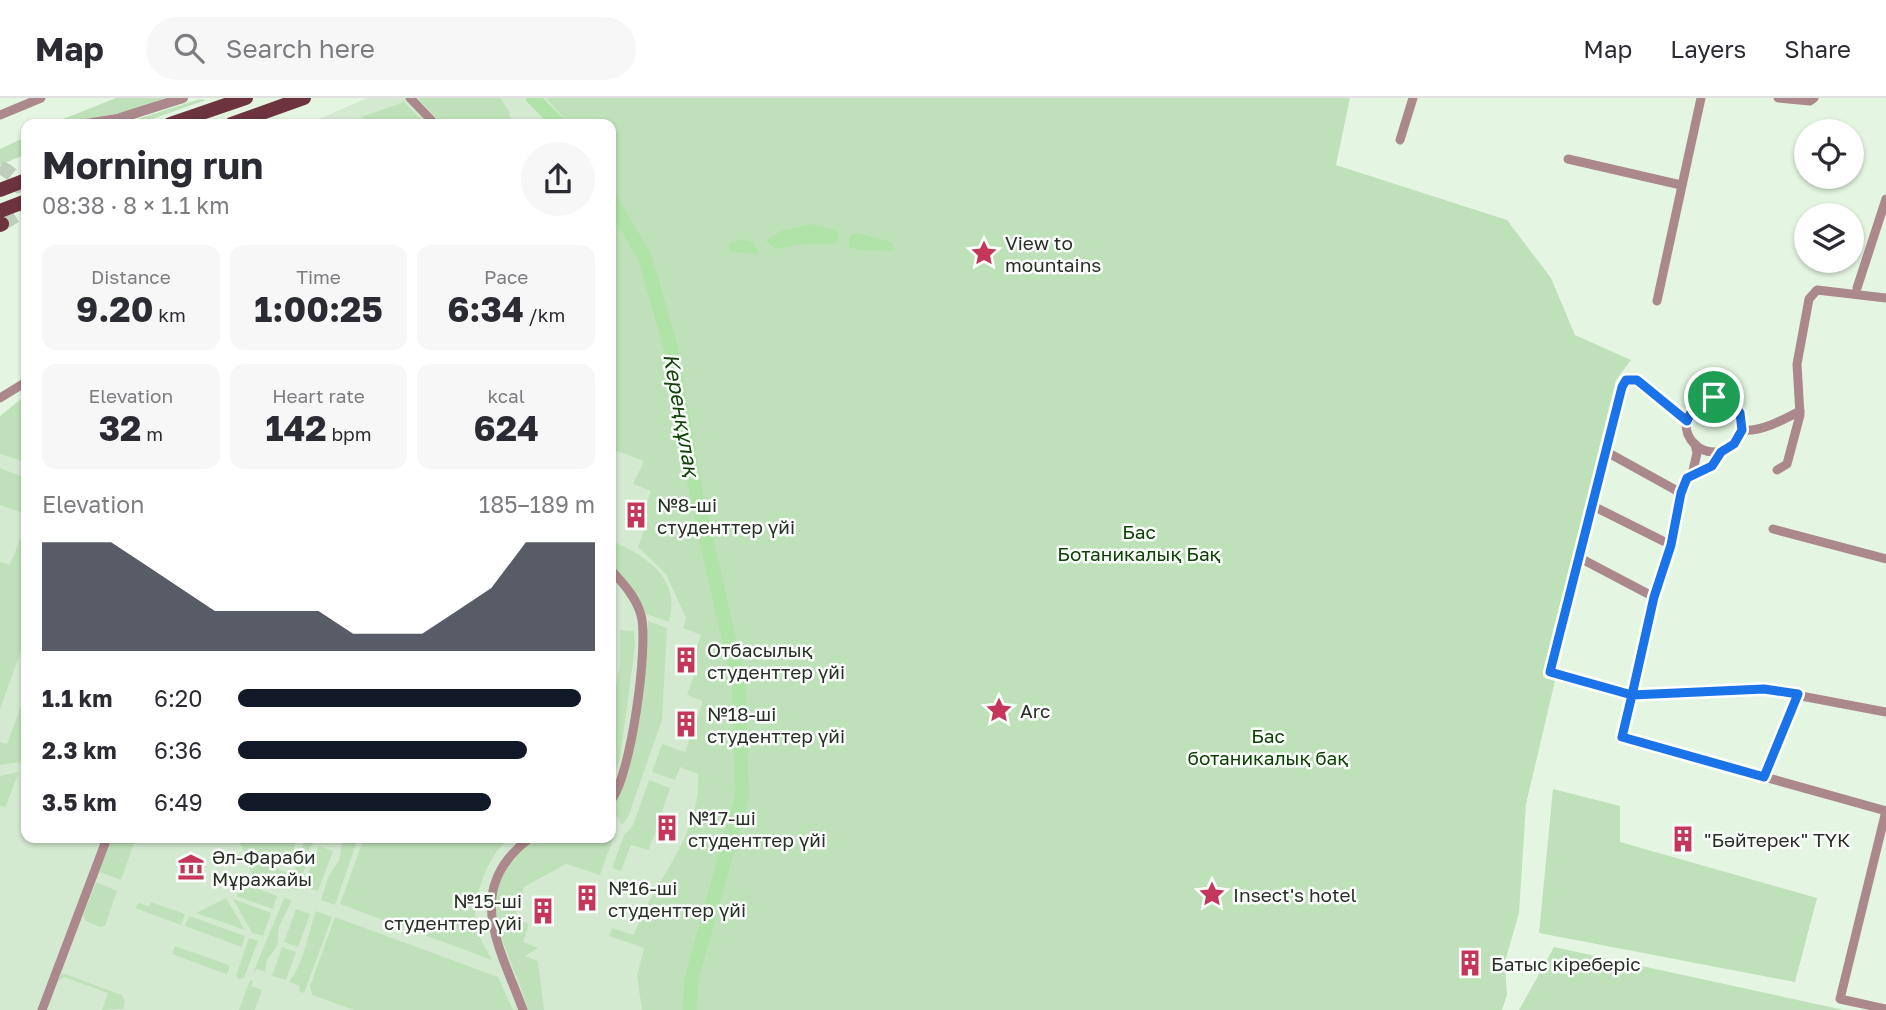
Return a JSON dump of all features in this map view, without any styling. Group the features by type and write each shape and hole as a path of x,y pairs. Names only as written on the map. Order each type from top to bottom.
{"main road":[{"path":"185,119 246,98"},
{"path":"247,119 304,98"},
{"path":"0,190 21,182"},
{"path":"1,220 21,205"}],"street":[{"path":"0,115 41,98"},
{"path":"117,119 183,98"},
{"path":"410,98 430,119"},
{"path":"1400,140 1413,98"},
{"path":"1657,302 1701,98"},
{"path":"1778,98 1810,101 1814,98"},
{"path":"1568,159 1681,186"},
{"path":"1857,288 1886,199"},
{"path":"1777,470 1787,464 1800,411 1797,364 1810,299 1817,290 1886,298"},
{"path":"1687,421 1631,379 1622,387 1550,672 1632,695 1764,689 1886,712"},
{"path":"1,399 21,385"},
{"path":"1692,475 1712,466 1721,452 1734,444 1742,430 1740,413 1734,405 1714,397 1694,406 1687,421 1688,433 1697,453 1692,475 1681,493 1671,545 1654,597 1622,737 1886,811 1840,999 1886,1009"},
{"path":"1742,430 1772,424 1800,411"},
{"path":"1695,444 1707,451 1721,452"},
{"path":"1605,451 1681,493"},
{"path":"1591,505 1671,545"},
{"path":"1773,529 1886,559"},
{"path":"1578,557 1654,597"},
{"path":"616,576 635,599 644,629 627,765 616,789"},
{"path":"1764,777 1798,694"},
{"path":"42,1010 105,843"},
{"path":"523,1010 495,938 490,909 500,872 525,843"}],"shaded area":[{"path":"367,98 645,98 725,641 670,1010 0,1010 0,427 21,407 21,843 616,843 616,119 319,119"},
{"path":"811,224 836,230 839,236 836,244 803,244 776,249 766,241 781,231"},
{"path":"852,234 892,242 894,250 868,251 850,248 848,243"},
{"path":"741,239 754,243 759,254 731,252 728,244"}],"green space":[{"path":"116,98 165,98 126,112 86,119 63,119"},
{"path":"418,98 500,98 511,119 437,119"},
{"name":"Бас ботаникалық бақ","path":"546,98 1350,98 1336,165 1507,220 1551,278 1575,335 1631,360 1616,380 1543,677 1555,681 1526,804 1519,913 1505,962 1507,995 1502,1010 642,1010 637,976 644,948 609,936 612,928 634,935 642,915 685,838 692,818 698,774 680,767 675,780 652,772 662,744 685,752 703,701 687,695 698,664 692,662 701,635 683,628 686,618 666,574 638,547 648,520 642,517 651,491 633,484 644,461 617,451 616,454 616,119 565,119"},
{"path":"200,99 206,100 152,119 138,119"},
{"path":"404,102 421,119 366,119 361,117"},
{"path":"21,139 21,156 0,165 0,149"},
{"path":"21,399 21,460 0,454 0,416"},
{"path":"0,468 21,476 21,512 0,505"},
{"path":"21,537 21,651 0,709 0,562 10,565"},
{"path":"616,543 649,562 666,582 672,607 669,622 646,614 632,587 616,570"},
{"path":"648,621 667,628 662,720 628,817 622,825 616,815 616,797 629,773"},
{"path":"620,630 634,631 635,646 620,759 616,769 616,687 620,665"},
{"path":"21,706 21,762 0,765 0,742 7,744"},
{"path":"19,772 5,808 0,805 0,776"},
{"path":"649,780 670,788 649,850 631,845 621,871 612,868 624,835 633,825"},
{"path":"1553,789 1620,806 1620,842 1817,898 1795,982 1539,933"},
{"path":"110,843 134,843 121,880 99,872"},
{"path":"239,843 296,843 288,866 245,852"},
{"path":"303,843 313,843 305,857 306,865 297,890 289,888"},
{"path":"342,843 356,843 335,905 321,900 329,875 339,861"},
{"path":"362,843 505,843 494,856 482,880 476,906 477,930 492,960 340,904"},
{"path":"530,843 611,843 600,875 566,864 524,887 514,918 529,924 523,942 538,948 525,956 538,961 544,1010 528,1010 500,933 497,914 497,895 503,877"},
{"path":"319,846 333,851 318,891 303,887"},
{"path":"250,859 286,872 281,885 252,875 248,865"},
{"path":"96,882 117,891 105,926 100,927 86,921 83,916"},
{"path":"248,885 277,896 273,909 236,896"},
{"path":"226,898 245,930 196,913"},
{"path":"284,898 292,900 279,927 277,946 267,960 265,972 257,969 253,973"},
{"path":"233,899 271,913 263,936 252,933"},
{"path":"151,902 185,914 181,925 135,908 139,903 149,906"},
{"path":"296,909 310,914 298,947 284,942"},
{"path":"316,911 332,917 304,993 299,991 300,986 289,982 302,957"},
{"path":"189,916 245,936 242,947 185,926"},
{"path":"335,917 498,977 513,1010 354,1010 312,995 310,986"},
{"path":"249,938 258,941 244,978 239,980 236,975"},
{"path":"175,946 229,965 229,971 226,974 172,954"},
{"path":"282,947 296,952 286,980 272,976"},
{"path":"1554,947 1844,1010 1519,1010"},
{"path":"62,973 122,995 125,1002 123,1009 102,1010 108,993 64,977 58,982"},
{"path":"250,980 253,981 251,986 262,990 255,1010 239,1010"}],"waterway":[{"name":"Кереңқұлақ","path":"533,98 554,119"},
{"name":"Кереңқұлақ","path":"616,208 645,258 670,345 697,498 739,684 742,796 691,981 690,1010"}],"tunnel":[{"path":"0,167 13,175 21,187"},
{"path":"2,224 21,213"}],"place":[{"name":"View to mountains","path":"984,253"},
{"name":"№8-ші студенттер үйі","path":"636,515"},
{"name":"Отбасылық студенттер үйі","path":"686,660"},
{"name":"Arc","path":"999,710"},
{"name":"№18-ші студенттер үйі","path":"686,724"},
{"name":"№17-ші студенттер үйі","path":"667,828"},
{"name":"\"Бәйтерек\" ТҮК","path":"1683,839"},
{"name":"Әл-Фараби Мұражайы","path":"191,867"},
{"name":"Insect's hotel","path":"1212,894"},
{"name":"№16-ші студенттер үйі","path":"587,898"},
{"name":"№15-ші студенттер үйі","path":"543,911"},
{"name":"Батыс кіреберіс","path":"1470,963"}],"route":[{"path":"1714,397 1694,406 1687,421 1680,418 1637,380 1626,380 1591,505 1550,672 1632,695 1622,737 1764,777 1798,694 1764,689 1632,695 1654,597 1671,545 1681,493 1687,478 1712,466 1721,452 1734,444 1742,430 1740,413 1734,405 1714,397"}],"park label":[{"name":"Бас Ботаникалық Бақ","path":"1139,542"}]}
